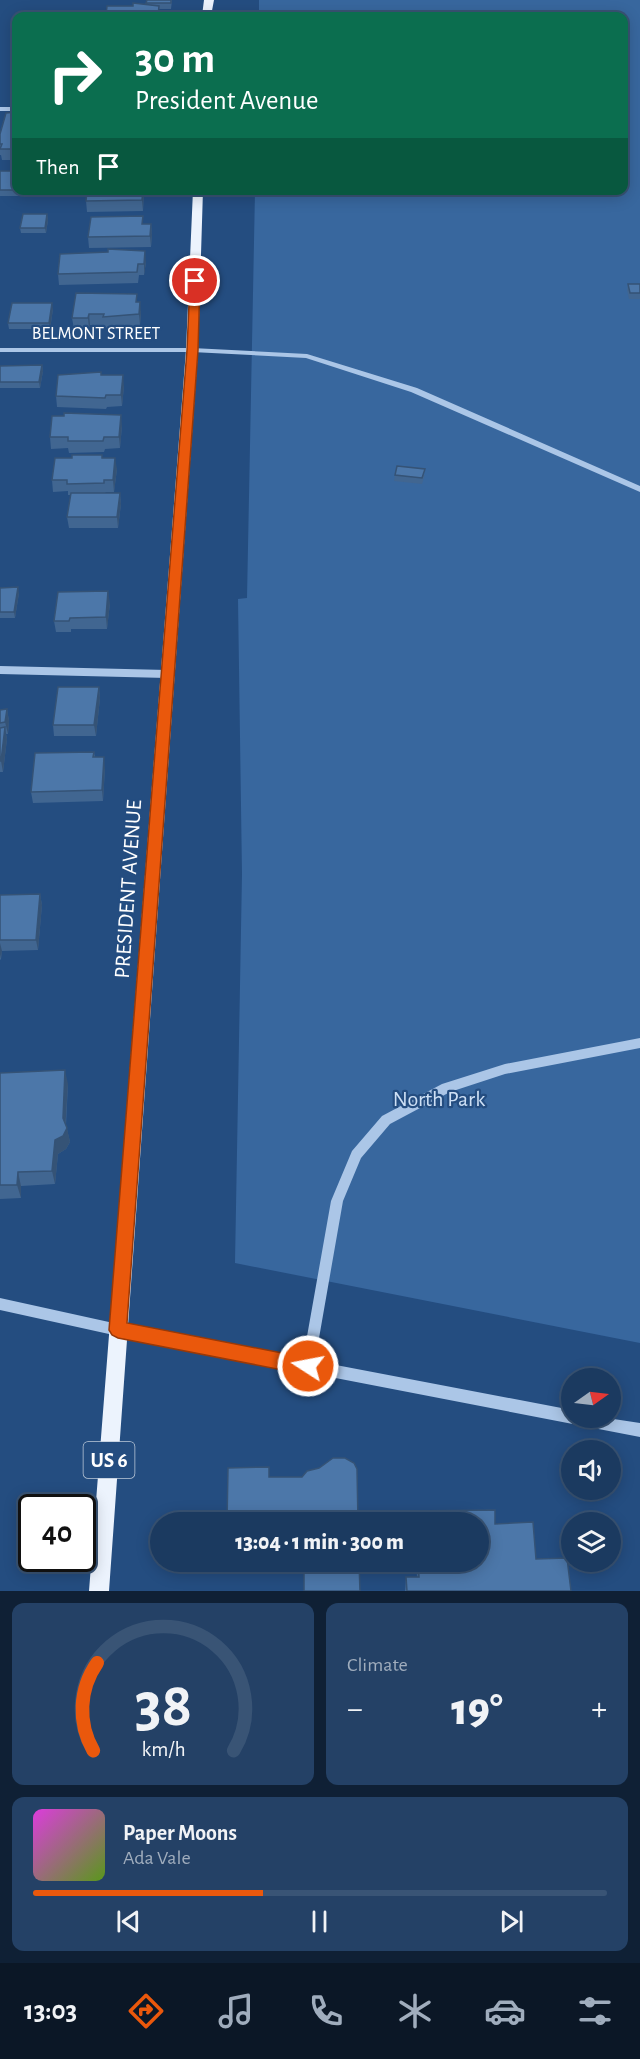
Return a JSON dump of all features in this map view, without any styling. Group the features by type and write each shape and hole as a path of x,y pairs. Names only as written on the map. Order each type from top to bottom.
{"main road":[{"name":"PRESIDENT AVENUE","path":"99,1591 192,350 198,195"}],"street":[{"name":"BELMONT STREET","path":"0,350 192,350 307,356 414,390 640,489"},
{"path":"0,670 167,674"},
{"path":"308,1366 337,1201 357,1155 386,1120 446,1088 504,1069 640,1043"},
{"path":"0,1304 118,1330 561,1415"},
{"path":"621,1426 640,1430"}],"green space":[{"name":"North Park","path":"259,0 640,0 640,1343 235,1263 242,874 238,599 247,598 255,195 628,195 628,12 259,12"}],"building":[{"path":"147,0 171,0 171,3 146,3"},
{"path":"133,3 159,6 158,12 106,12 107,6 133,6"},
{"path":"12,112 12,149 0,149 2,144 0,144 0,134 6,113"},
{"path":"0,171 12,171 12,190 0,190"},
{"path":"87,195 142,195 142,200 86,201"},
{"path":"23,214 47,214 45,228 20,228"},
{"path":"143,216 142,224 151,224 150,236 88,237 91,217"},
{"path":"108,249 145,251 144,264 138,264 137,272 58,274 60,254 108,252"},
{"path":"628,284 640,284 640,293 630,293"},
{"path":"76,293 137,294 136,302 140,302 139,314 103,317 104,314 89,314 88,318 72,318"},
{"path":"12,303 52,303 49,323 8,323"},
{"path":"42,365 39,382 0,382 0,366"},
{"path":"101,372 101,375 123,375 121,395 106,395 105,398 56,396 58,375"},
{"path":"64,413 121,415 119,437 104,437 103,441 68,441 68,437 50,437 52,416 64,416"},
{"path":"72,455 102,455 102,458 115,458 113,480 104,480 104,483 67,484 67,480 52,480 55,458 72,458"},
{"path":"397,466 425,469 422,478 395,475"},
{"path":"71,493 120,493 117,517 67,517"},
{"path":"18,587 14,612 0,612 0,588"},
{"path":"108,591 106,617 54,621 58,592"},
{"path":"58,687 99,687 94,725 53,725"},
{"path":"7,709 5,722 0,723 0,710"},
{"path":"5,727 1,761 0,761 0,728"},
{"path":"94,752 93,757 104,757 102,790 31,792 35,753"},
{"path":"40,894 36,940 0,940 0,895"},
{"path":"65,1070 63,1118 67,1128 63,1136 55,1140 52,1171 18,1172 17,1185 0,1185 0,1073"},
{"path":"333,1458 345,1458 354,1463 357,1469 358,1512 227,1512 228,1468 269,1467 269,1477 302,1477 307,1471 319,1468"},
{"path":"495,1510 495,1524 533,1522 536,1559 561,1558 561,1572 569,1572 571,1591 407,1591 406,1577 419,1577 419,1572 489,1572 489,1512 406,1511"},
{"path":"304,1572 359,1572 360,1591 304,1591"}],"route":[{"path":"195,281 192,350 118,1330 308,1366"}]}
